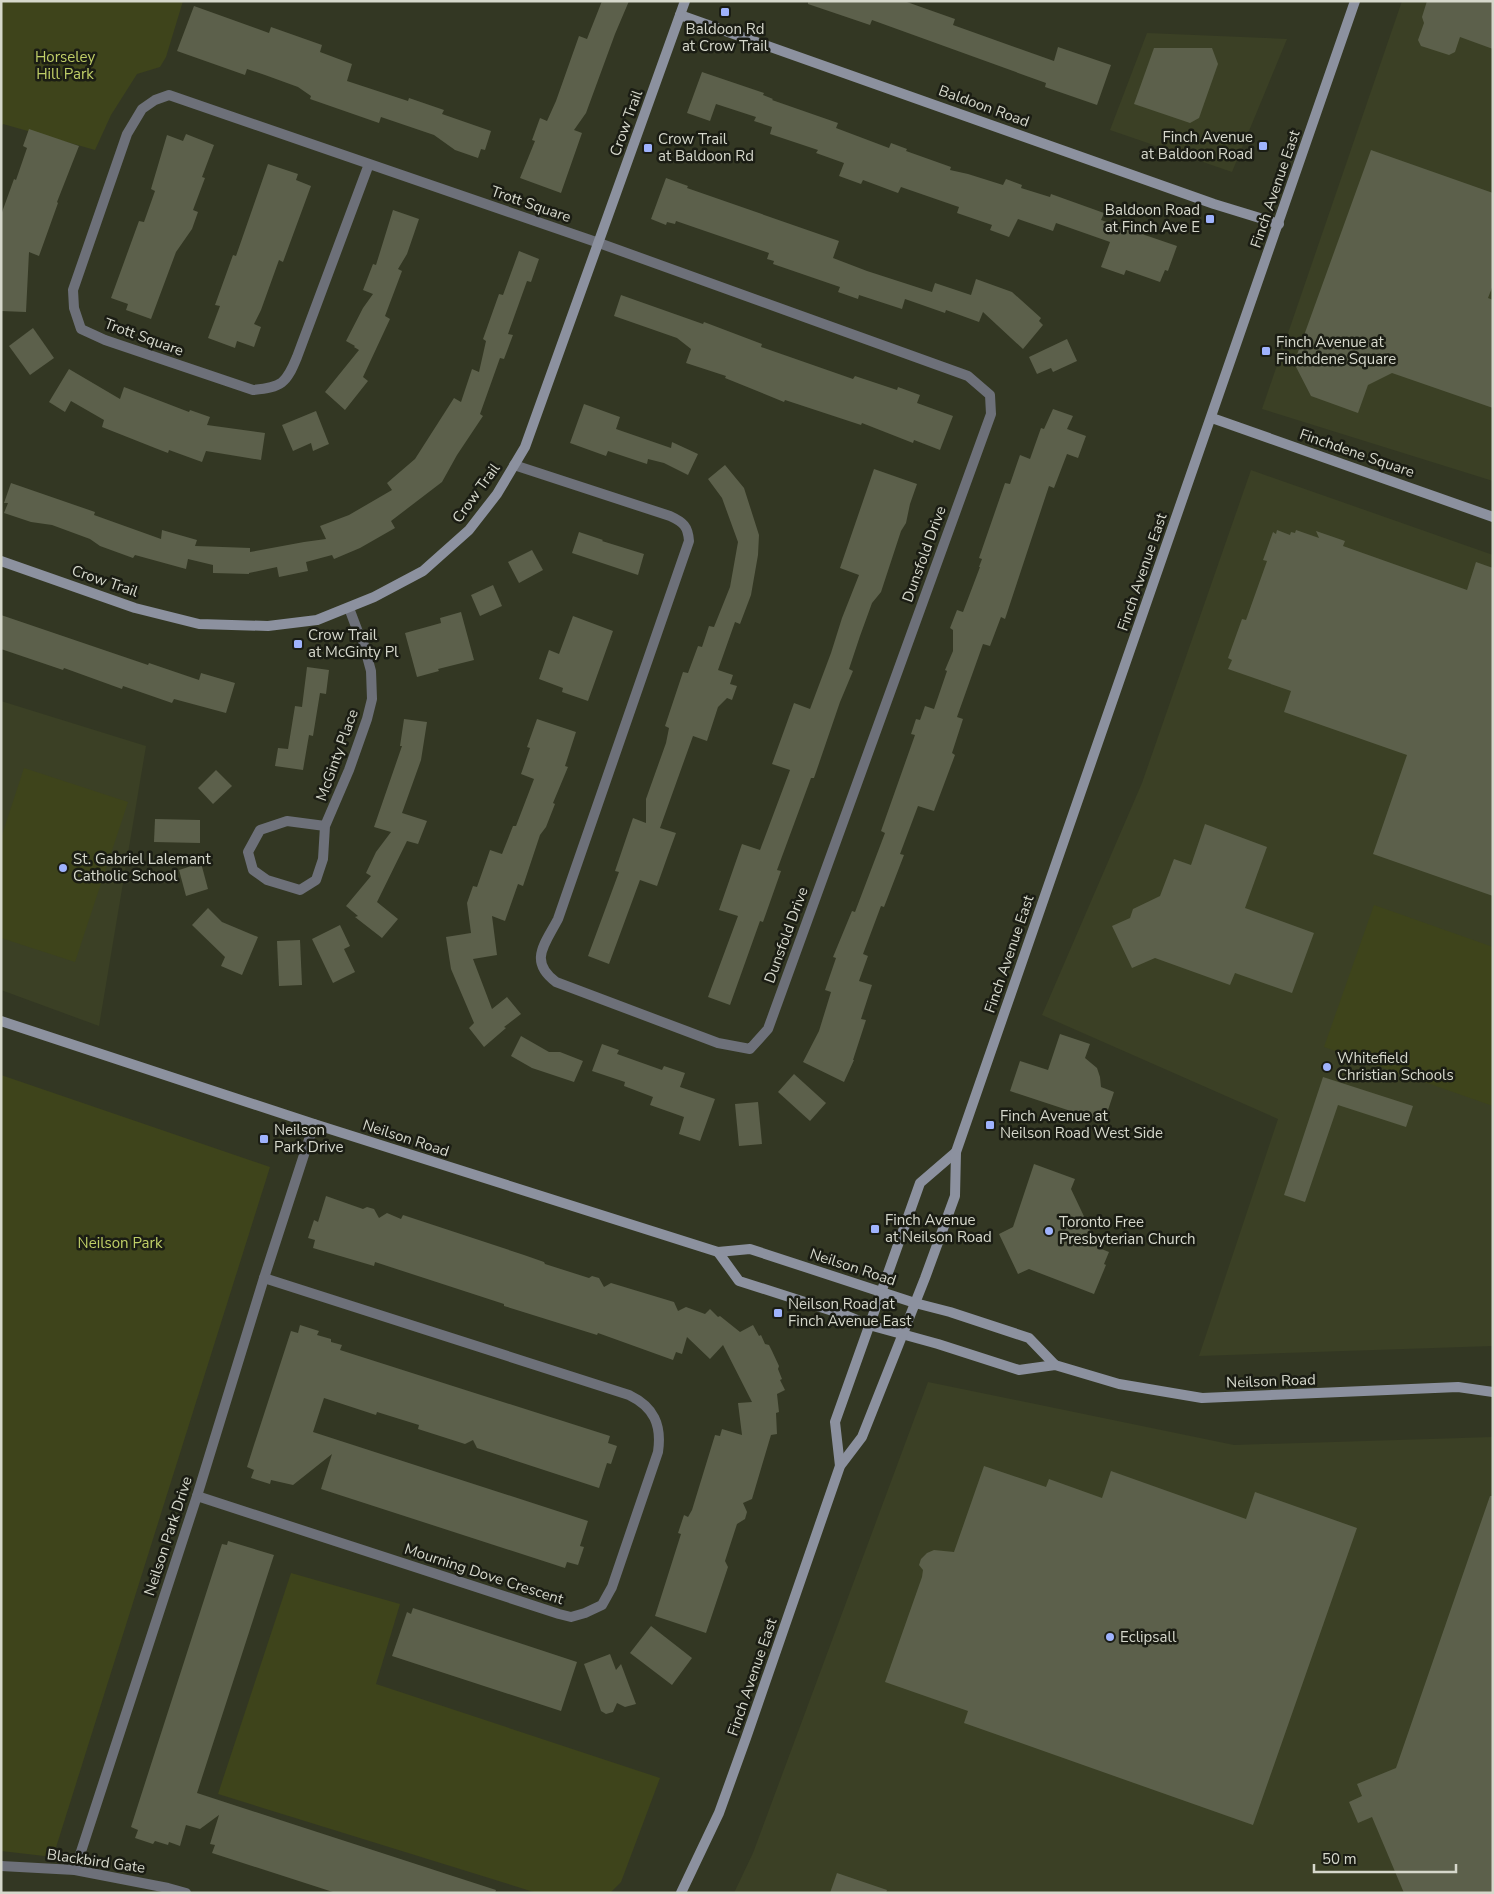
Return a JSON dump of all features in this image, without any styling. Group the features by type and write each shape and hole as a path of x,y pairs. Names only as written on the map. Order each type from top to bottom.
{"main road":[{"name":"Crow Trail","path":"1,561 135,608 199,624 268,626 316,620 374,597 424,571 469,530 497,494 524,447 599,243 684,1"},
{"name":"Finch Avenue East","path":"680,1893 719,1813 840,1466 862,1437 904,1335 954,1196 956,1152 1355,1"},
{"name":"Baldoon Road","path":"680,15 1214,204 1279,224"},
{"name":"Finchdene Square","path":"1212,418 1493,517"},
{"name":"Neilson Road","path":"1,1021 314,1124 718,1252 750,1249 915,1303 950,1312 1029,1338 1055,1365"},
{"name":"Finch Avenue East","path":"840,1466 835,1422 920,1183 956,1152"},
{"name":"Neilson Road","path":"718,1252 738,1281 842,1314 869,1325 1019,1370 1055,1365 1119,1384 1202,1398 1458,1387 1493,1392"}],"street":[{"name":"Trott Square","path":"368,164 289,377 278,385 253,390 105,340 81,329 74,308 74,290 127,134 142,109 155,100 169,95 599,243"},
{"name":"Dunsfold Drive","path":"514,465 670,516 684,523 690,541 558,919 543,946 540,960 542,969 556,982 718,1043 750,1049 768,1030 991,414 990,395 968,376 599,243"},
{"name":"McGinty Place","path":"325,826 287,820 260,830 248,852 254,870 267,880 300,890 316,880 323,859 325,826 349,770 372,699 371,671 362,638 349,608"},
{"name":"Neilson Park Drive","path":"75,1870 197,1496 314,1124"},
{"name":"Mourning Dove Crescent","path":"197,1496 571,1617 602,1605 612,1587 658,1452 660,1441 657,1424 652,1412 642,1401 629,1394 264,1278"},
{"name":"Blackbird Gate","path":"1,1866 75,1870 186,1893"}],"shaded area":[{"path":"1402,1 1493,1 1493,481 1262,409"},
{"path":"1147,33 1287,39 1232,172 1110,130"},
{"name":"Whitefield Christian Schools","path":"1251,470 1493,555 1493,1346 1199,1356 1278,1119 1042,1015 1142,783"},
{"name":"St. Gabriel Lalemant Catholic School","path":"1,701 146,746 99,1026 1,990"},
{"path":"928,1382 1234,1445 1493,1437 1493,1893 734,1893 753,1853"}],"green space":[{"name":"Horseley Hill Park","path":"1,1 183,1 166,57 160,67 137,74 111,115 95,150 3,124 1,127"},
{"path":"24,768 128,802 75,962 1,938 1,838"},
{"path":"1374,905 1493,947 1493,1106 1324,1047"},
{"name":"Neilson Park","path":"1,1075 270,1167 53,1857 1,1851"},
{"path":"291,1573 400,1604 376,1684 660,1778 621,1882 610,1893 537,1893 218,1794"}],"building":[{"path":"602,1 629,1 586,113 574,130 582,133 561,193 520,178 535,141 532,140 540,118 547,121 579,36 587,39"},
{"path":"808,1 904,1 955,19 953,25 1054,61 1058,47 1111,65 1097,105 1045,87 1046,83 872,20 870,25 808,4"},
{"path":"1427,1 1493,1 1493,49 1460,37 1455,52 1449,55 1421,46 1418,40 1424,23 1422,17"},
{"path":"194,6 269,33 271,27 322,45 320,52 352,64 347,81 408,101 409,98 444,110 442,114 491,131 485,150 481,149 478,158 455,150 434,135 381,117 379,123 310,99 311,96 298,87 265,75 247,69 245,75 177,51"},
{"path":"1154,48 1212,48 1218,64 1199,118 1190,123 1134,104"},
{"path":"702,72 764,93 763,95 772,100 838,123 836,128 889,148 891,143 907,149 906,151 951,167 950,170 1003,185 1006,179 1022,185 1021,188 1050,197 1051,194 1104,213 1101,220 1177,246 1168,271 1165,270 1160,282 1126,270 1124,275 1101,267 1110,242 1056,223 1053,231 1018,219 1009,237 990,230 992,225 957,213 959,207 901,187 898,193 863,180 861,184 839,176 844,163 816,153 818,150 770,134 772,127 754,121 756,117 716,104 710,121 687,113"},
{"path":"29,129 79,146 57,202 39,256 29,252 26,312 1,311 1,215 27,148 23,146"},
{"path":"186,134 214,145 202,177 205,178 193,210 198,212 192,229 176,252 151,319 126,310 128,304 111,298 139,221 144,222 155,191 151,189 167,135 183,141"},
{"path":"1371,150 1493,193 1493,285 1488,298 1493,300 1493,408 1392,373 1368,385 1358,413 1311,396 1294,363"},
{"path":"268,164 298,174 296,180 311,186 283,262 279,260 254,324 261,327 254,347 237,341 235,348 208,338 220,306 215,305 233,255 236,256"},
{"path":"666,178 688,186 687,188 839,241 833,258 867,271 932,292 935,283 971,295 976,279 1012,292 1041,318 1039,321 1043,325 1023,349 983,312 979,322 946,310 945,313 905,299 902,309 859,295 858,299 838,292 840,287 773,264 774,261 767,259 769,253 676,221 675,224 667,222 666,225 651,219"},
{"path":"393,210 419,219 407,254 398,269 402,271 385,316 390,319 363,377 368,381 345,410 325,392 359,350 346,341 363,308 373,294 363,290 373,264 376,265"},
{"path":"519,251 539,259 531,282 527,281 508,334 513,335 504,359 500,358 480,414 483,416 457,455 442,482 391,521 395,528 360,548 334,559 332,555 306,562 308,571 279,577 277,567 249,574 213,573 213,565 188,559 186,569 135,555 133,558 52,525 31,522 4,513 8,503 4,503 11,483 95,512 94,515 161,539 162,530 197,540 195,546 250,548 250,552 326,539 320,526 349,515 392,490 387,483 415,459 454,398 461,402 472,369 479,372 486,341 483,339 499,294 503,295"},
{"path":"621,295 703,324 704,322 762,344 761,347 853,379 855,376 897,390 898,387 920,395 917,403 953,416 940,450 914,440 913,443 862,423 861,425 785,400 784,402 725,378 726,376 686,363 691,349 677,338 614,316"},
{"path":"33,328 54,358 30,375 9,346"},
{"path":"1067,339 1077,361 1053,372 1051,368 1037,374 1029,357"},
{"path":"69,369 120,399 124,387 189,412 190,410 210,417 207,425 265,433 261,460 206,451 202,462 169,450 168,453 102,427 104,420 71,401 65,412 49,402"},
{"path":"584,404 620,417 616,429 671,448 672,442 698,454 688,475 664,463 648,459 647,464 608,451 606,456 570,443"},
{"path":"1053,409 1073,416 1067,429 1086,436 1078,458 1067,454 1054,488 1049,486 1005,619 1001,617 990,646 983,644 957,717 963,719 952,753 955,755 934,811 918,806 900,854 904,855 884,907 881,906 863,954 868,956 859,981 872,985 861,1019 866,1020 854,1060 844,1082 803,1062 819,1031 831,992 825,990 836,958 833,957 852,911 855,912 885,833 881,831 915,735 911,734 916,719 920,720 925,706 934,709 947,671 945,670 953,651 953,630 950,628 957,610 963,612 980,567 982,559 979,558 1005,483 1010,484 1020,455 1030,459 1041,428 1044,429"},
{"path":"316,411 329,444 313,451 311,443 293,451 282,425"},
{"path":"725,465 744,488 759,535 758,555 751,595 740,624 735,622 718,670 733,675 730,684 737,686 732,700 727,698 718,707 707,741 693,736 660,828 676,833 657,886 640,880 609,964 588,956 619,872 615,871 633,818 646,823 646,799 666,743 669,728 665,726 683,672 688,673 698,646 702,647 709,626 714,627 730,587 738,542 722,498 708,479"},
{"path":"874,469 917,484 906,523 901,531 881,592 872,603 860,636 849,669 853,671 840,702 814,778 811,778 777,870 781,871 763,922 760,921 730,1005 708,997 738,916 719,910 742,844 760,850 790,770 772,764 794,703 810,709 859,575 840,568"},
{"path":"1277,530 1290,535 1291,532 1295,533 1296,530 1319,538 1316,531 1345,541 1343,546 1467,590 1476,562 1493,568 1493,896 1373,854 1407,755 1284,712 1291,691 1228,669 1232,660 1228,658 1242,619 1246,620 1267,561 1263,560 1273,532 1276,534"},
{"path":"579,532 644,554 638,575 572,553"},
{"path":"532,550 543,570 519,583 508,562"},
{"path":"493,585 502,606 480,616 471,595"},
{"path":"461,612 474,660 438,669 439,671 417,677 405,633 441,623 440,618"},
{"path":"1,615 148,665 149,663 199,680 201,673 235,683 226,713 174,699 172,703 123,686 122,689 64,668 63,670 1,649"},
{"path":"573,616 613,631 588,701 562,692 563,688 539,679 549,650 559,654"},
{"path":"307,667 329,670 326,694 320,693 313,736 309,735 303,770 275,766 278,748 288,749 295,706 302,707"},
{"path":"404,719 427,722 421,760 402,813 427,821 418,844 407,841 377,902 398,919 382,938 355,917 358,916 346,906 371,876 366,873 376,852 391,832 374,827 402,746 400,746"},
{"path":"537,719 576,732 565,766 568,767 553,803 555,804 546,827 540,835 523,886 518,884 505,921 492,916 497,955 473,959 492,1009 507,997 521,1014 504,1027 506,1028 484,1047 469,1028 474,1023 451,969 446,937 471,933 467,903 473,886 477,887 490,850 502,854 513,826 516,826 534,779 521,774 530,748 527,747"},
{"path":"216,770 232,786 213,804 198,788"},
{"path":"155,819 200,820 200,843 154,842"},
{"path":"1205,824 1267,847 1245,908 1314,933 1292,993 1235,973 1230,985 1155,958 1132,968 1112,926 1130,918 1133,909 1160,896 1174,859 1191,865"},
{"path":"201,863 208,889 186,896 179,870"},
{"path":"208,908 222,922 258,937 242,975 221,966 225,957 192,925"},
{"path":"340,925 350,946 344,949 355,972 333,983 312,939"},
{"path":"300,940 302,985 279,986 277,941"},
{"path":"1060,1034 1090,1044 1085,1058 1097,1068 1101,1087 1114,1092 1104,1122 1010,1091 1020,1061 1048,1070"},
{"path":"521,1036 549,1052 560,1052 583,1061 574,1082 532,1068 511,1056"},
{"path":"602,1044 619,1050 617,1054 662,1070 664,1066 685,1073 680,1087 715,1099 700,1141 679,1134 684,1117 650,1105 653,1097 624,1086 625,1082 592,1071"},
{"path":"794,1074 826,1103 810,1121 778,1092"},
{"path":"1323,1077 1413,1106 1406,1127 1338,1105 1305,1202 1284,1195"},
{"path":"758,1102 762,1144 739,1146 735,1104"},
{"name":"Toronto Free Presbyterian Church","path":"1034,1164 1075,1179 1071,1189 1099,1248 1109,1252 1104,1264 1106,1265 1094,1294 1029,1269 1018,1274 999,1234 1013,1227"},
{"path":"326,1196 363,1209 367,1207 374,1209 379,1218 387,1213 401,1219 403,1215 524,1255 545,1264 589,1278 592,1276 599,1278 604,1287 611,1283 674,1302 678,1311 686,1307 705,1314 710,1309 740,1332 753,1325 759,1336 761,1335 765,1344 769,1345 772,1351 779,1366 778,1369 782,1379 780,1380 785,1390 777,1394 779,1412 776,1413 777,1434 771,1435 752,1499 743,1503 747,1512 745,1519 737,1524 725,1561 728,1567 706,1633 655,1616 681,1534 678,1533 684,1515 688,1517 692,1510 715,1435 720,1436 722,1429 742,1435 738,1403 752,1402 723,1345 710,1359 687,1337 682,1354 676,1352 673,1360 598,1333 597,1335 504,1306 504,1304 375,1262 374,1266 313,1248 315,1240 308,1238 314,1220 318,1222"},
{"path":"300,1325 319,1331 317,1335 342,1345 340,1350 610,1436 608,1443 617,1446 611,1464 607,1463 599,1488 477,1448 473,1440 465,1444 418,1429 419,1425 377,1412 376,1415 324,1398 313,1432 588,1521 580,1546 584,1547 578,1565 567,1562 565,1568 321,1489 332,1454 293,1485 271,1480 270,1484 251,1478 254,1470 247,1467 253,1448 291,1331 298,1333"},
{"name":"Eclipsall","path":"984,1466 1046,1487 1049,1479 1102,1498 1111,1471 1246,1519 1255,1492 1357,1528 1253,1825 964,1723 968,1711 885,1682 922,1577 923,1570 919,1565 921,1559 927,1553 934,1550 954,1552"},
{"path":"1490,1496 1493,1496 1493,1893 1404,1893 1372,1817 1358,1823 1349,1802 1362,1796 1357,1784 1396,1768"},
{"path":"228,1541 274,1555 197,1793 496,1890 495,1893 336,1893 212,1853 215,1845 210,1844 219,1815 200,1829 186,1825 180,1846 169,1842 168,1845 155,1841 153,1844 135,1838 138,1830 131,1827 222,1544 227,1545"},
{"path":"413,1608 577,1662 561,1711 392,1656 407,1612 411,1614"},
{"path":"651,1626 692,1658 672,1685 630,1653"},
{"path":"610,1654 616,1670 621,1664 636,1704 625,1707 617,1703 613,1712 606,1714 601,1711 584,1664"},
{"path":"837,1873 887,1890 886,1893 830,1893"}],"place":[{"name":"Baldoon Rd at Crow Trail","path":"725,12"},
{"name":"Finch Avenue at Baldoon Road","path":"1263,146"},
{"name":"Crow Trail at Baldoon Rd","path":"648,148"},
{"name":"Baldoon Road at Finch Ave E","path":"1210,219"},
{"name":"Finch Avenue at Finchdene Square","path":"1266,351"},
{"name":"Crow Trail at McGinty Pl","path":"298,644"},
{"name":"St. Gabriel Lalemant Catholic School","path":"63,868"},
{"name":"Whitefield Christian Schools","path":"1327,1067"},
{"name":"Finch Avenue at Neilson Road West Side","path":"990,1125"},
{"name":"Neilson Park Drive","path":"264,1139"},
{"name":"Finch Avenue at Neilson Road","path":"875,1229"},
{"name":"Toronto Free Presbyterian Church","path":"1049,1231"},
{"name":"Neilson Road at Finch Avenue East","path":"778,1313"},
{"name":"Eclipsall","path":"1110,1637"}]}
